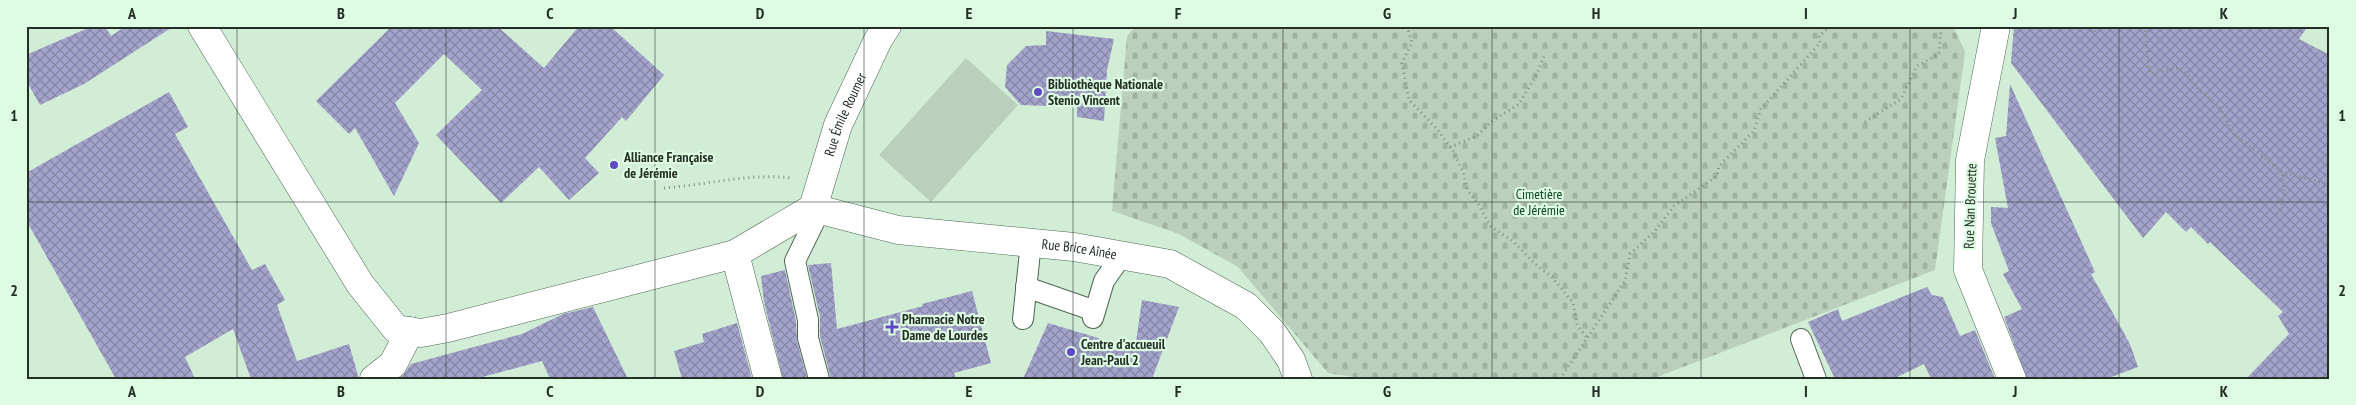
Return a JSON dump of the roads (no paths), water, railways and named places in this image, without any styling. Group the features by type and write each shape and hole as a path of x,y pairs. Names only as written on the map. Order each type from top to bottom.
{"street":[{"path":"202,26 360,284 396,329 421,333 448,328 735,254 817,209"},
{"name":"Rue Émile Roumer","path":"817,209 821,182 838,125 878,40 887,26"},
{"name":"Rue Nan Brouette","path":"1996,26 1970,160 1968,270 2012,379"},
{"name":"Rue Brice Aînée","path":"817,209 898,230 1074,247 1170,264 1246,306 1272,332 1291,360 1298,379"},
{"path":"735,254 768,379"},
{"path":"374,379 394,364 410,331"}],"lane":[{"path":"817,209 795,261 808,320 808,338 820,379"},
{"path":"1023,319 1031,242"},
{"path":"1026,287 1094,314 1104,281 1122,255"},
{"path":"1801,339 1816,379"}],"place":[{"name":"Bibliothèque Nationale Stenio Vincent","path":"1038,92"},
{"name":"Alliance Française de Jérémie","path":"614,165"},
{"name":"Pharmacie Notre Dame de Lourdes","path":"892,327"},
{"name":"Centre d'accueuil Jean-Paul 2","path":"1071,352"}],"park label":[{"name":"Cimetière de Jérémie","path":"1539,202"}]}
